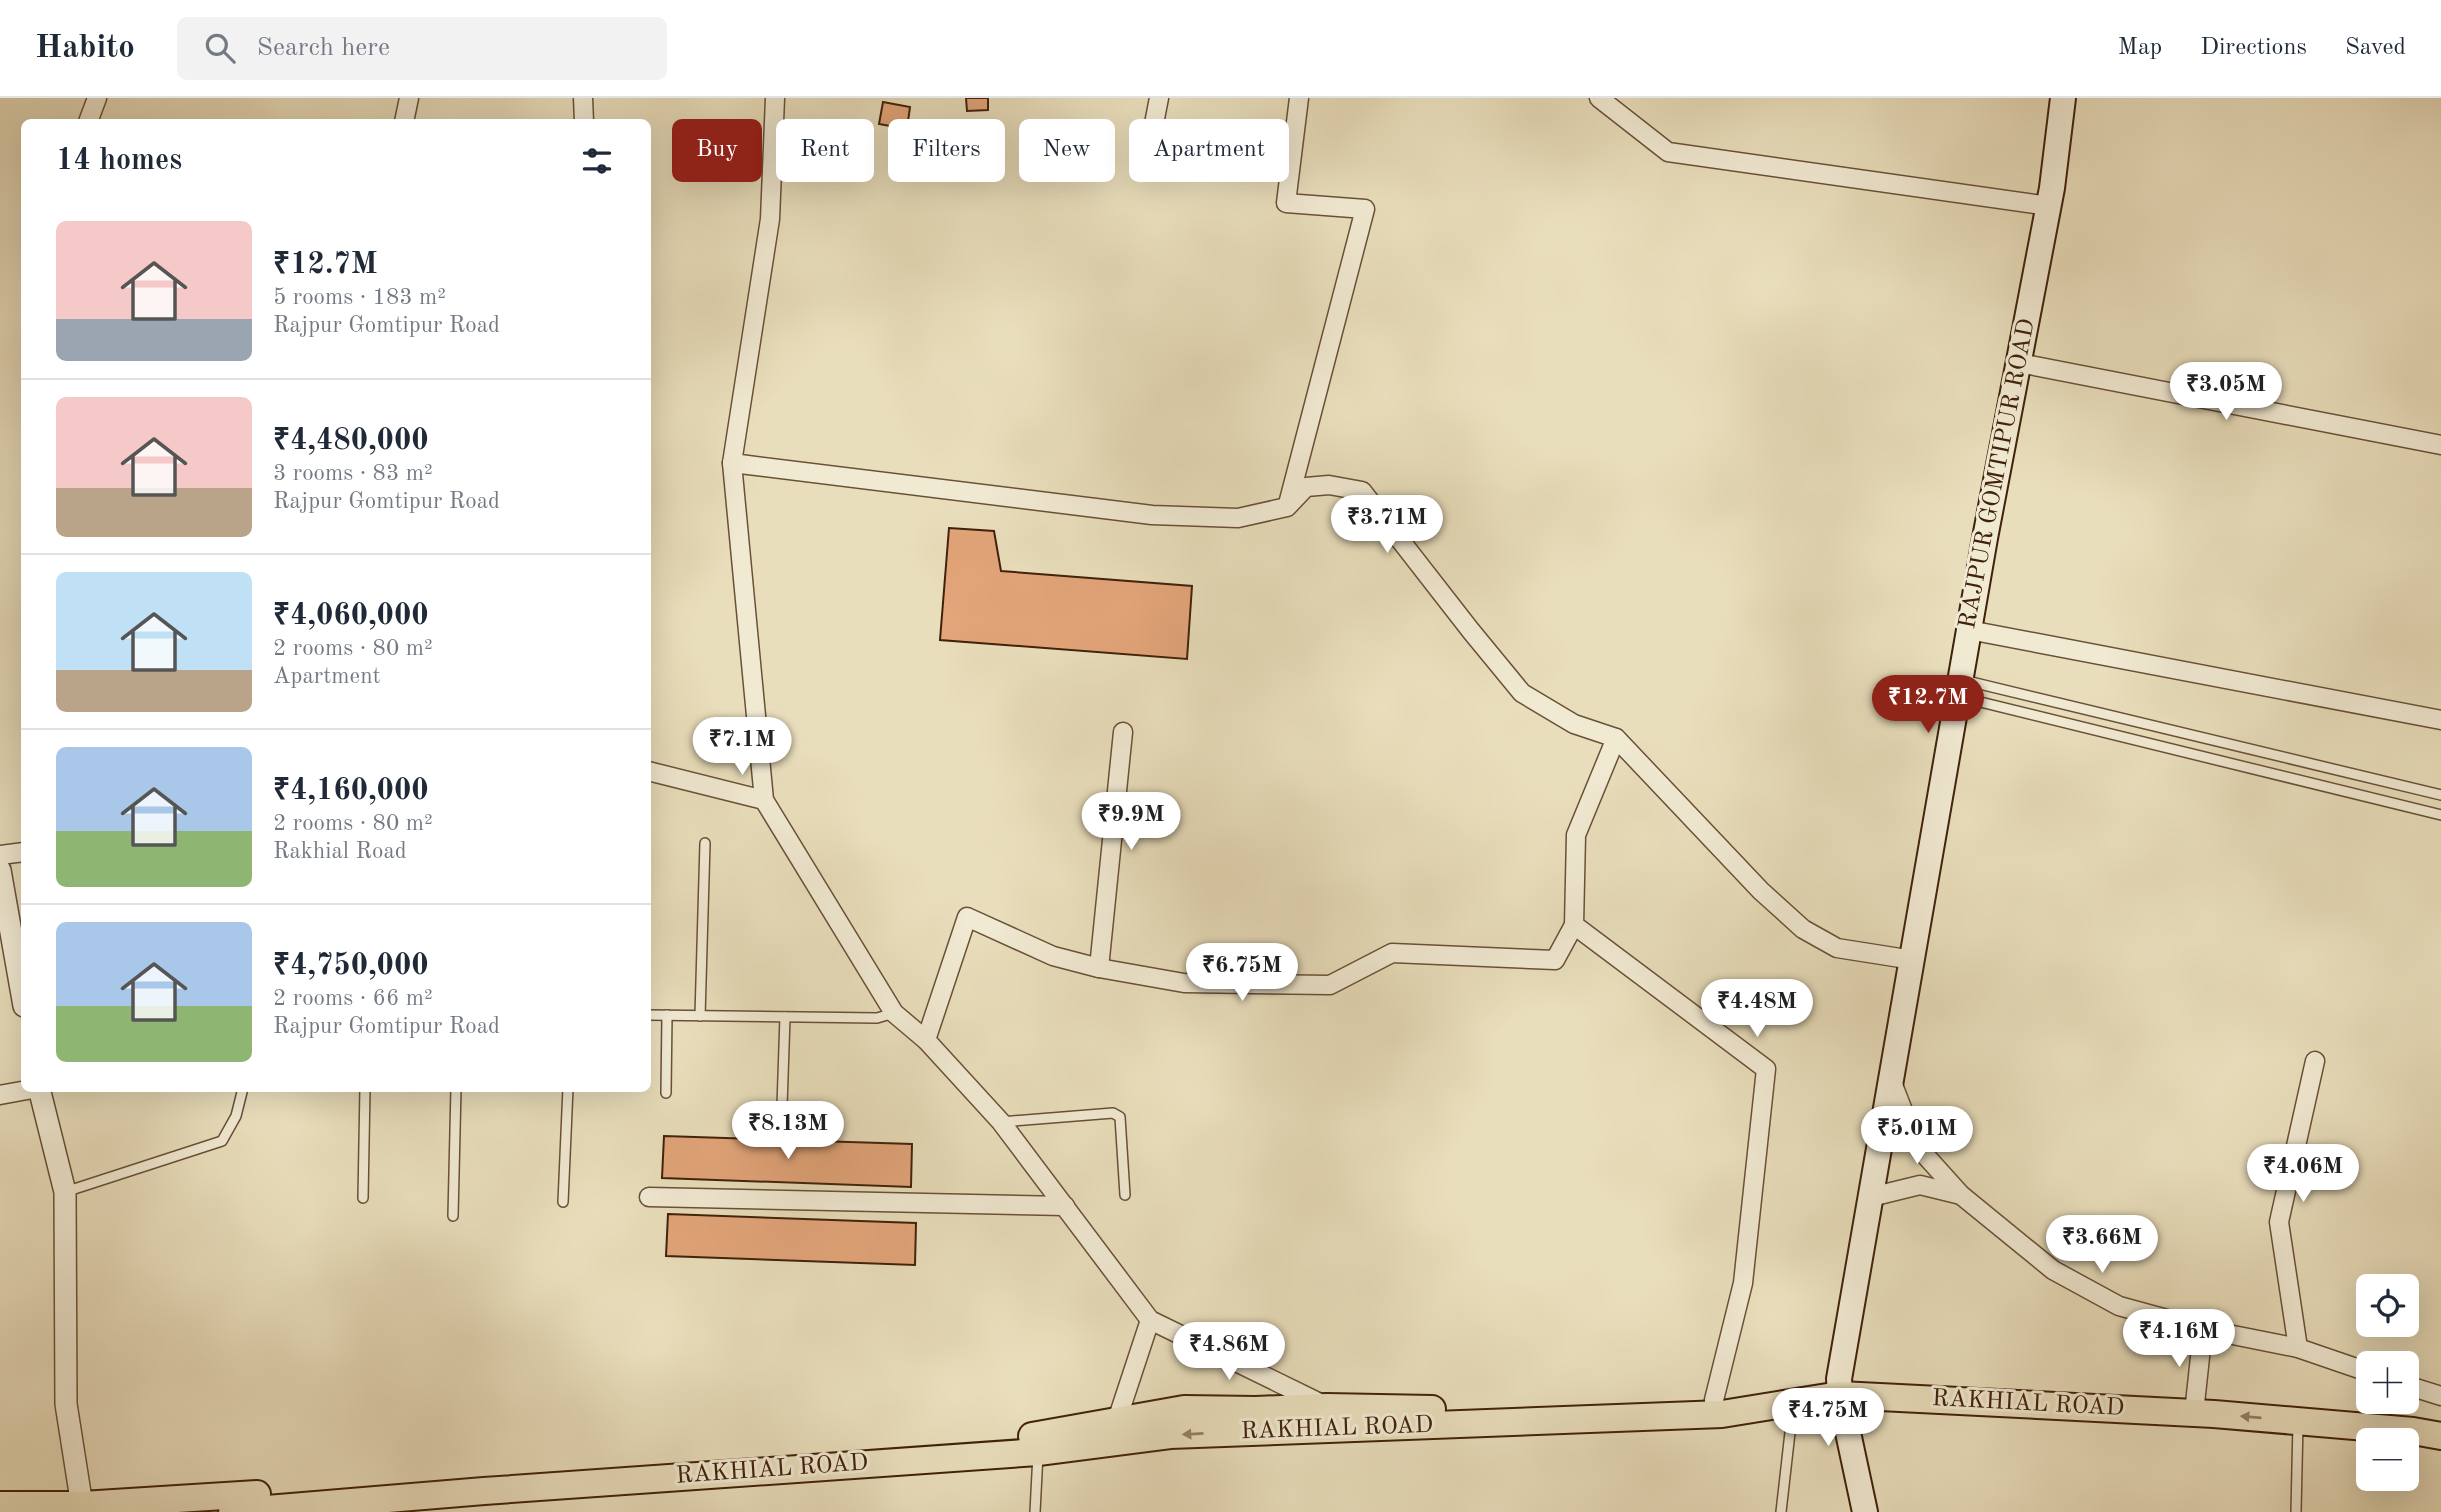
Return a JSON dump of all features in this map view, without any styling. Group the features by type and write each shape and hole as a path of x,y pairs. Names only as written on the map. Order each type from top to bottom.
{"main road":[{"name":"RAJPUR GOMTIPUR ROAD","path":"1865,1512 1840,1387 1969,630 2049,206 2063,98"},
{"name":"RAKHIAL ROAD","path":"232,1512 484,1490 1038,1452 1170,1435 1708,1415 1793,1404 1840,1387"},
{"name":"RAKHIAL ROAD","path":"0,1506 83,1509 482,1474 1035,1436 1184,1409 1446,1409 1714,1400 1840,1387 2298,1421 2441,1436"}],"street":[{"path":"89,119 97,98"},
{"path":"405,119 409,98"},
{"path":"583,98 584,119"},
{"path":"1155,119 1159,98"},
{"path":"1287,506 1365,209 1286,204 1299,98"},
{"path":"1599,98 1668,152 2049,206"},
{"path":"774,100 770,219 732,463 764,800 894,1013 926,1040 1001,1122 1150,1320 1327,1407"},
{"path":"2019,362 2441,445"},
{"path":"732,463 1152,515 1238,519 1287,506 1306,487 1329,485 1362,491 1522,693 1574,724 1616,738 1761,891 1803,929 1837,948 1913,960"},
{"path":"1969,630 2441,720"},
{"path":"1099,968 1123,732"},
{"path":"926,1040 967,917 1053,956 1099,968 1184,983 1330,985 1392,953 1555,960 1574,925 1576,835 1616,738"},
{"path":"651,773 764,800"},
{"path":"0,855 21,852"},
{"path":"0,870 21,989"},
{"path":"1574,925 1766,1069 1744,1283 1714,1400"},
{"path":"2298,1348 2280,1222 2315,1061"},
{"path":"1892,1082 1910,1129 1925,1155 1961,1195 2053,1270 2119,1306 2203,1329 2298,1348 2356,1368"},
{"path":"0,1095 21,1091"},
{"path":"40,1092 65,1192 66,1404 83,1509"},
{"path":"1871,1197 1920,1185 1961,1195"},
{"path":"649,1196 1065,1206"},
{"path":"1117,1420 1150,1320"},
{"path":"2194,1413 2203,1329"},
{"path":"2419,1389 2441,1396"}],"lane":[{"path":"1959,688 2125,719 2441,795"},
{"path":"1959,688 2121,736 2441,815"},
{"path":"2121,736 2125,719"},
{"path":"2229,763 2233,745"},
{"path":"2330,788 2335,769"},
{"path":"700,1016 705,843"},
{"path":"651,1015 877,1018 894,1013"},
{"path":"666,1093 667,1015"},
{"path":"782,1106 785,1017"},
{"path":"65,1192 222,1141 236,1116 242,1092"},
{"path":"363,1198 365,1092"},
{"path":"453,1216 456,1092"},
{"path":"563,1202 568,1092"},
{"path":"1001,1122 1113,1113 1120,1117 1125,1195"},
{"path":"1781,1512 1793,1404"},
{"path":"2296,1512 2298,1421"},
{"path":"1035,1512 1038,1452"}],"building":[{"path":"966,98 988,98 988,110 967,111"},
{"path":"883,102 910,107 908,119 888,119 888,126 879,124"},
{"path":"949,528 994,531 1001,571 1192,586 1187,659 940,640"},
{"path":"664,1136 912,1144 911,1187 662,1178"},
{"path":"668,1214 916,1223 915,1265 666,1256"}]}
